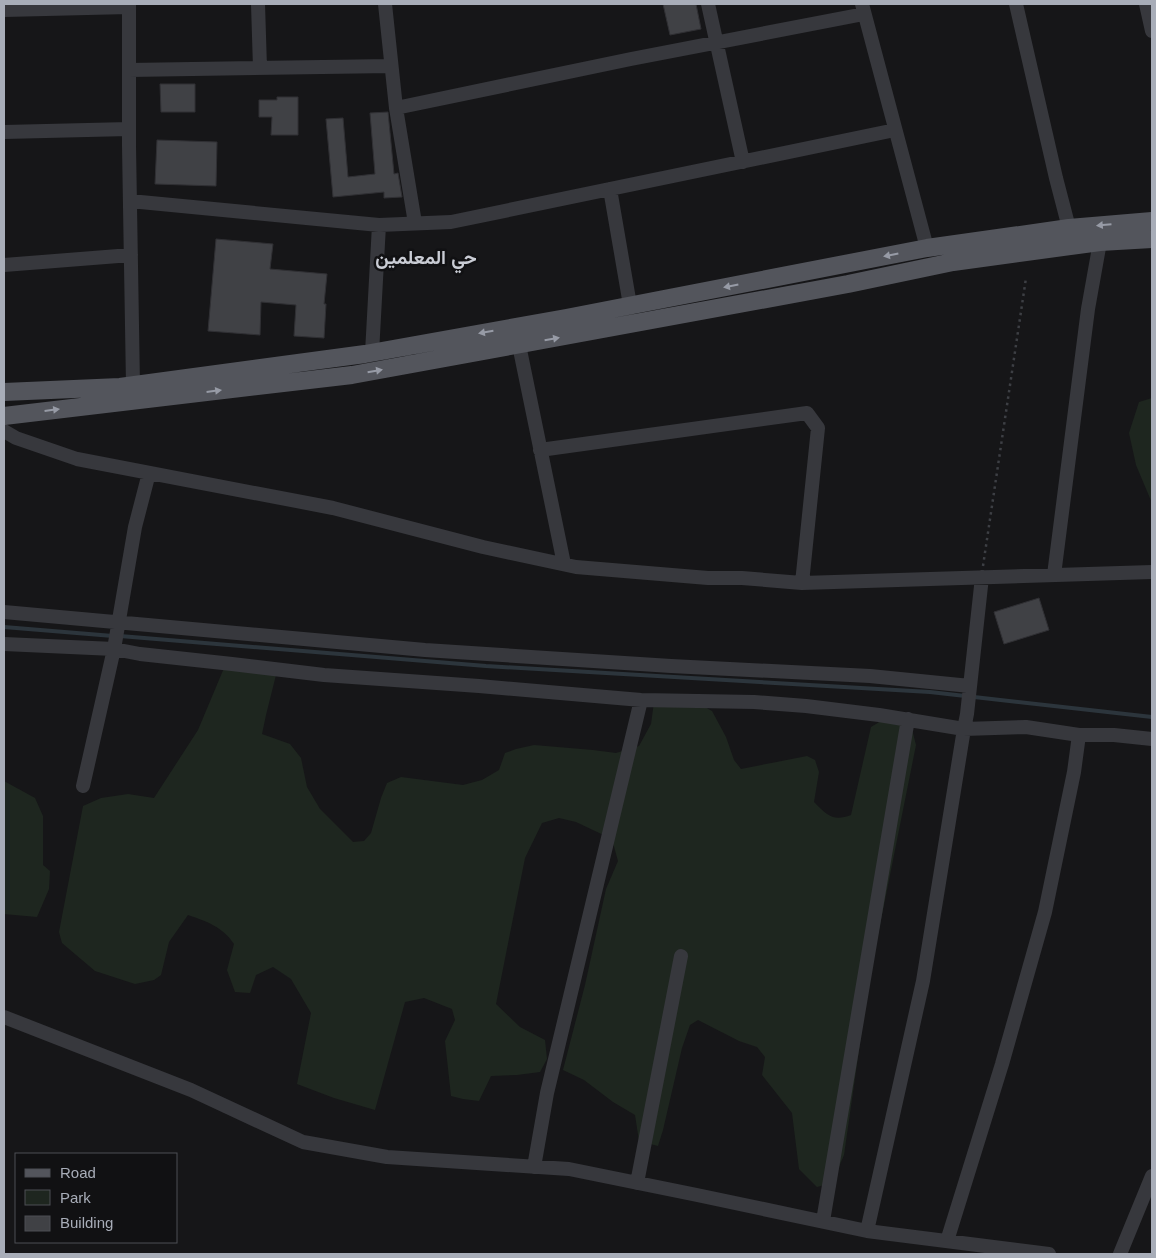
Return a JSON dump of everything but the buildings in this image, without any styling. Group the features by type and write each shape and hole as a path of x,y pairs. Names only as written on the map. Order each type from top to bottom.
{"main road":[{"path":"4,392 133,385 372,353 630,306 927,248 1069,228 1152,221"},
{"path":"4,416 352,376 838,286 953,262 1100,242 1152,239"}],"street":[{"path":"258,4 260,68"},
{"path":"385,4 396,108 415,223"},
{"path":"708,4 743,162"},
{"path":"1016,4 1069,228"},
{"path":"1146,4 1152,32"},
{"path":"4,10 129,5 130,255 133,385"},
{"path":"396,108 716,42 864,7 927,248"},
{"path":"129,70 391,66"},
{"path":"4,132 129,129"},
{"path":"130,201 380,225 451,222 895,130"},
{"path":"610,189 630,306"},
{"path":"372,353 380,225"},
{"path":"1054,575 1087,319 1100,242"},
{"path":"4,265 130,255"},
{"path":"518,345 564,564"},
{"path":"540,450 807,413 818,428 802,583"},
{"path":"4,431 16,438 77,459 333,508 483,547 576,567 708,578 742,578 802,583 1152,572"},
{"path":"83,786 114,649 135,527 149,472"},
{"path":"867,1231 923,981 967,714 982,577"},
{"path":"4,612 435,650 671,666 870,676 970,689"},
{"path":"4,644 114,649 140,654 324,675 641,700 754,702 815,707 908,719 964,729 1026,727 1079,735 1114,735 1152,739"},
{"path":"534,1167 547,1093 641,700"},
{"path":"823,1222 908,719"},
{"path":"947,1241 1002,1064 1045,912 1074,772 1079,735"},
{"path":"637,1183 681,956"},
{"path":"4,1016 191,1090 302,1142 386,1157 569,1169 867,1231 1049,1254"},
{"path":"1120,1254 1152,1176"}],"path":[{"path":"982,577 1026,278"}],"green space":[{"path":"1152,398 1152,503 1136,465 1129,433 1139,402"},
{"path":"224,668 276,675 262,734 290,744 301,758 307,787 320,809 353,842 364,841 371,833 387,783 401,777 463,785 482,780 499,770 505,753 534,745 616,753 639,746 651,724 654,702 701,705 712,711 726,737 734,760 741,769 807,756 815,760 819,772 814,802 831,816 845,817 851,815 871,727 881,721 905,723 913,733 916,745 869,980 844,1155 832,1183 817,1187 799,1169 792,1113 762,1075 765,1057 757,1047 739,1041 698,1020 690,1025 682,1048 658,1146 639,1141 635,1115 613,1102 584,1080 563,1070 585,985 606,889 618,861 612,839 576,822 559,818 542,823 525,858 496,1004 520,1027 545,1040 547,1059 540,1072 491,1076 479,1101 451,1096 445,1041 455,1020 452,1009 424,998 405,1002 375,1110 334,1098 297,1084 311,1013 291,979 273,967 256,975 250,993 235,992 227,970 234,944 225,933 208,922 188,915 169,942 161,975 154,980 135,984 95,971 62,943 59,932 83,806 101,798 128,794 154,798 198,730"},
{"path":"4,781 35,798 43,816 43,865 50,871 49,889 37,917 4,914"}],"waterway":[{"path":"4,627 113,636"},
{"path":"120,636 486,666 930,692 1152,717"}],"district":[{"name":"حي المعلمين","path":"426,257"}]}
